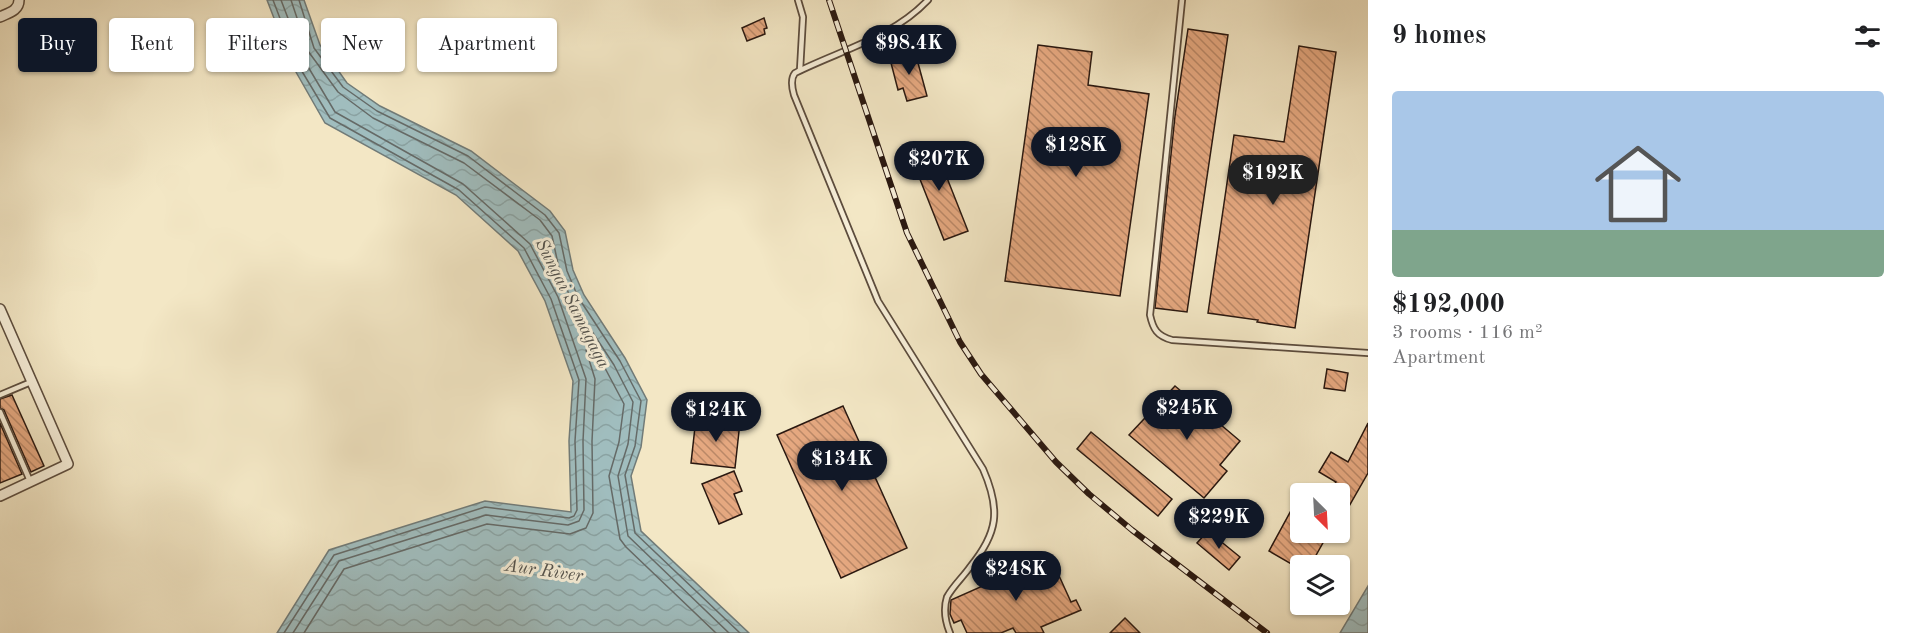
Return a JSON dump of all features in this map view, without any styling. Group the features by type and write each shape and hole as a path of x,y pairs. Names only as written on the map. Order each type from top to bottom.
{"street":[{"path":"0,17 16,9 19,0"},
{"path":"0,309 68,464 0,496"}],"lane":[{"path":"798,0 803,16 800,70"},
{"path":"928,0 908,19 880,36 800,70 792,76 794,95 873,291 901,340 983,469 993,497 996,515 989,539 982,553 951,590 945,604 944,616 950,633"},
{"path":"1182,0 1150,315 1152,326 1156,333 1172,340 1368,353"},
{"path":"0,395 31,382"},
{"path":"0,412 30,482"}],"water":[{"path":"267,0 304,0 321,46 321,72 339,72 347,83 380,106 471,151 550,211 565,231 573,270 584,295 625,358 647,400 641,447 631,476 641,531 749,633 277,633 329,550 485,501 571,512 569,441 573,381 545,301 518,251 456,195 325,123 296,72 309,72 309,18 274,18"},
{"path":"1368,586 1368,633 1340,633"}],"building":[{"path":"764,18 767,28 764,29 765,34 747,41 742,28"},
{"path":"1188,29 1228,35 1187,312 1155,308 1175,116"},
{"path":"1038,45 1092,52 1088,85 1149,94 1120,296 1005,281"},
{"path":"1299,46 1336,52 1295,328 1208,313 1234,135 1284,142"},
{"path":"915,52 927,96 907,101 903,88 898,90 890,59"},
{"path":"934,145 968,231 944,240 910,154"},
{"path":"1327,369 1348,373 1345,391 1324,388"},
{"path":"1175,386 1240,441 1220,465 1227,471 1204,498 1129,435"},
{"path":"12,395 44,466 31,472 4,410 0,408 0,399"},
{"path":"843,406 907,548 841,578 777,435"},
{"path":"696,418 740,422 735,468 691,463"},
{"path":"0,423 22,474 0,483"},
{"path":"1368,423 1368,473 1350,504 1350,483 1335,483 1319,472 1331,452 1348,462"},
{"path":"1091,432 1172,499 1158,516 1077,449"},
{"path":"734,471 742,491 734,494 742,514 719,524 702,484"},
{"path":"1290,512 1290,543 1323,543 1316,555 1290,555 1290,563 1269,551"},
{"path":"1208,531 1240,557 1229,570 1197,543"},
{"path":"1050,556 1071,602 1076,600 1081,610 1041,627 1044,633 1016,633 1013,628 1001,633 967,633 961,620 954,623 950,614 951,600"},
{"path":"1125,618 1140,633 1110,633"}],"railway":[{"path":"829,0 907,233 960,342 981,374 1056,462 1089,494 1132,530 1267,633"}],"water label":[{"name":"Sungai Samagaga","path":"573,303"},
{"name":"Aur River","path":"544,570"}]}
